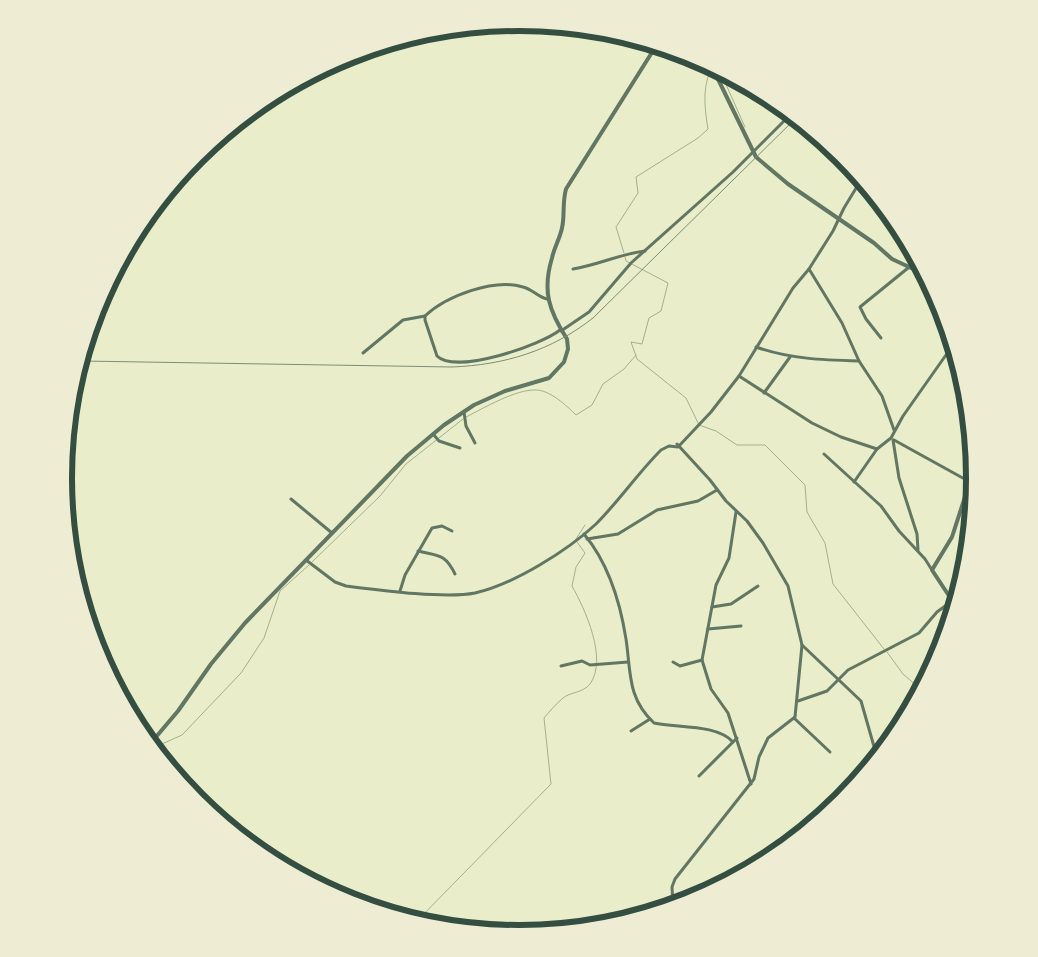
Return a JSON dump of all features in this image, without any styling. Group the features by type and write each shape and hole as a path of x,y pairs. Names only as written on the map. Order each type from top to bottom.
{"street":[{"path":"155,738 178,711 227,642 407,456 432,434 464,412 496,394 549,378 560,369 566,356 567,339 560,331 547,299 551,258 563,227 562,203 566,189 652,52"},
{"path":"717,77 753,153 788,184 874,243 892,259 914,270"},
{"path":"425,316 437,356 448,361 506,355 560,331 589,312 629,266 753,153 785,120"},
{"path":"305,560 335,582 346,586 436,594 476,593 508,581 535,567 584,534 662,450 669,446 678,446 711,412 738,376 794,288 809,269 840,219 847,202 857,186"},
{"path":"573,269 593,266 624,254 645,251"},
{"path":"881,338 866,319 860,307 908,268"},
{"path":"809,269 842,323 859,360 882,396 894,430"},
{"path":"363,353 403,320 425,316 460,293 491,286 522,286 547,299"},
{"path":"756,347 790,357 814,360 859,360"},
{"path":"918,550 917,534 899,478 892,439 894,430 948,352"},
{"path":"764,393 790,357"},
{"path":"738,376 812,423 842,437 877,449"},
{"path":"464,412 466,426 475,443"},
{"path":"432,434 439,441 460,448"},
{"path":"854,482 877,449 892,439"},
{"path":"892,439 966,481"},
{"path":"673,898 672,887 675,879 757,774 764,744 776,730 794,718 798,701 798,673 802,645 788,586 782,574 754,530 678,446"},
{"path":"824,454 881,506 899,531 918,550 950,598"},
{"path":"587,539 621,533 657,510 698,501 717,490"},
{"path":"932,570 952,536 965,494"},
{"path":"291,499 332,533"},
{"path":"736,512 728,558 717,581 702,660 709,684 728,713 751,784"},
{"path":"400,591 405,575 432,528 442,526 452,531"},
{"path":"584,534 603,560 614,589 625,631 628,662 636,700 650,719 660,724 681,726 725,735 734,742"},
{"path":"418,551 441,556 448,562 455,574"},
{"path":"712,607 731,604 758,586"},
{"path":"798,701 827,690 848,670 919,633 937,612 948,604"},
{"path":"708,629 741,626"},
{"path":"802,645 861,701 875,750"},
{"path":"673,662 680,666 702,660"},
{"path":"561,666 582,661 588,665 628,662"},
{"path":"794,718 830,752"},
{"path":"631,731 650,719"},
{"path":"699,776 737,738"}],"waterway":[{"path":"624,253 616,227 638,193 636,177 698,138 708,129 705,93 709,74"},
{"path":"724,81 745,127"},
{"path":"625,257 626,261 668,283 661,311 649,318 642,344 631,342 637,359 686,398 699,425 716,431 737,445 765,445 805,485 807,512 825,543 833,584 884,649"},
{"path":"466,417 510,396 536,390 552,396 576,415 592,405 603,384 624,369 636,355"},
{"path":"312,562 380,496 406,464 463,419"},
{"path":"576,539 585,525"},
{"path":"423,915 551,784 544,718 563,698 584,689 590,684 595,674 597,661 593,634 572,586 576,567 585,553 577,542"},
{"path":"160,745 182,735 241,673 264,638 280,591 309,565"},
{"path":"887,652 903,674 915,685"}],"railway":[{"path":"88,361 452,367 490,363 526,354 561,339 593,318 790,124"}]}
